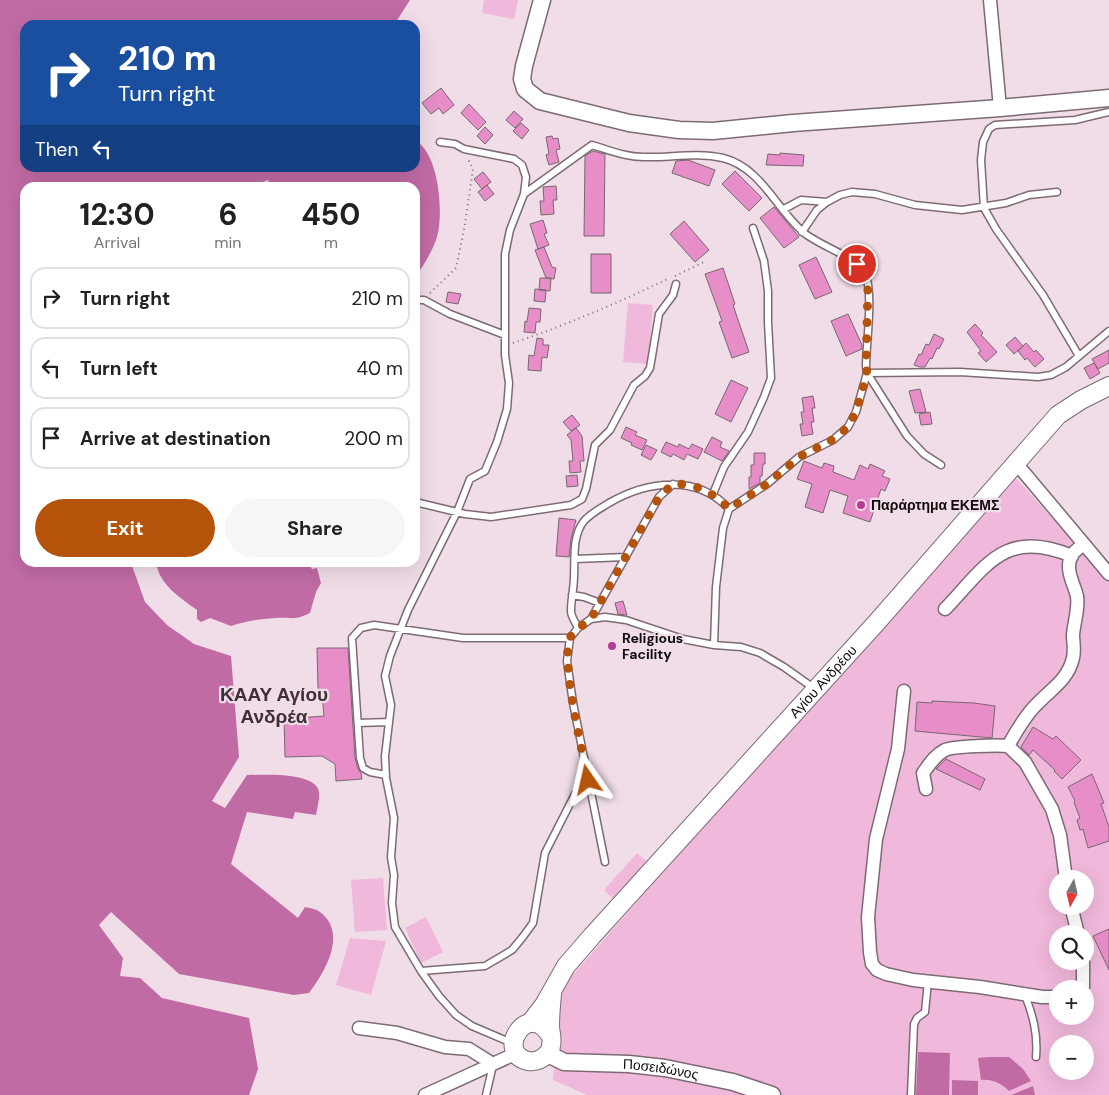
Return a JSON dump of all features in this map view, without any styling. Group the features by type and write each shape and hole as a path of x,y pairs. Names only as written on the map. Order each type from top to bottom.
{"main road":[{"name":"Αγίου Ανδρέου","path":"515,1048 514,1036 523,1025 530,1023 552,991 566,966 816,690 1058,416 1081,400 1109,386"},
{"name":"Αγίου Ανδρέου","path":"548,1054 551,1047 552,991"},
{"path":"530,1023 537,1023 543,1026 550,1035"},
{"path":"515,1048 525,1060 530,1061 541,1060 548,1054"}],"street":[{"path":"542,0 522,79 525,89 540,101 629,123 679,130 713,131 1109,98"},
{"path":"990,0 1000,108"},
{"path":"1016,464 1109,574"},
{"path":"1008,746 1021,724 1036,705 1056,688 1070,669 1074,656 1073,636 1077,598 1070,571 1072,556 1083,544"},
{"path":"945,609 993,559 1010,550 1020,546 1037,546 1058,550 1072,556"},
{"path":"904,691 898,749 876,839 869,909 872,964 877,970 886,974 1049,997"},
{"path":"926,789 923,773 933,759 946,750 995,745 1008,746 1025,762 1052,809 1060,835 1065,870"},
{"path":"359,1028 397,1033 445,1047 469,1049 493,1064"},
{"path":"425,1095 493,1064 515,1048"},
{"name":"Ποσειδώνος","path":"548,1054 564,1062 629,1064 684,1072 733,1082 772,1095"}],"lane":[{"path":"1079,356 1043,295 996,229 984,208 981,160 983,142 989,129 994,125 1075,120 1109,112"},
{"path":"440,142 514,159 522,165 526,177 524,194 510,230 505,254 505,346 509,383 507,409 497,442 484,471 470,479 457,512 427,570 390,656 385,676 391,705 385,756 386,775 394,818 391,857 394,875 392,902 395,927 421,971 439,996 456,1015 472,1026 515,1048"},
{"path":"524,194 592,146 625,156 643,158 687,154 724,158 741,166 760,181 802,232 825,247 852,260 864,271 868,285 867,373 907,436 924,454 941,465"},
{"path":"802,232 817,210 827,202 840,195 852,192 875,194 915,205 962,210 984,208 1029,195 1057,192"},
{"path":"784,209 801,200 827,202"},
{"path":"713,494 724,467 748,432 771,378 768,292 764,261 753,228"},
{"path":"420,503 490,517 571,505 582,499 586,489 595,445 610,430 634,385 645,376 650,368 659,314 673,295 676,284"},
{"path":"420,300 424,300 450,314 505,335"},
{"path":"867,373 960,372 1038,377 1051,375 1066,367 1109,331"},
{"path":"714,645 716,587 722,536 729,509 767,484 799,457 832,440 848,427 856,412 867,373"},
{"path":"605,862 567,661 570,638 578,628 591,619 659,497 673,484"},
{"path":"578,628 571,613 575,546 579,530 585,520 595,511 619,497 647,488 673,484 702,489 713,494 729,509"},
{"path":"575,559 626,557"},
{"path":"572,595 584,597 600,604"},
{"path":"591,619 604,617 626,620 682,639 714,645 741,647 760,652 816,690"},
{"path":"386,775 370,772 363,768 360,758 352,638 361,628 374,625 463,638 570,638"},
{"path":"358,723 389,722"},
{"path":"421,971 486,966 512,950 534,923 545,853 575,794 588,780"},
{"path":"911,1095 914,1024 917,1018 924,1012 928,981"},
{"path":"1025,994 1033,1015 1036,1034 1036,1057"},
{"path":"486,1095 493,1064"}],"path":[{"path":"424,300 456,268 473,169 464,149"},
{"path":"505,346 548,332 609,307 704,262"}],"shaded area":[{"path":"0,0 410,0 397,20 20,20 20,172 420,172 420,144 430,157 434,170 438,184 440,214 437,237 420,270 420,182 269,182 268,180 263,182 20,182 20,567 132,567 145,602 167,625 194,644 231,656 239,757 212,801 225,808 247,775 276,775 309,780 316,785 319,792 319,801 316,815 295,812 293,819 247,812 231,864 298,918 305,907 320,912 328,921 333,941 327,964 309,993 294,995 179,974 111,912 99,925 123,958 120,976 140,978 162,998 249,1018 258,1069 249,1095 0,1095"},
{"path":"484,0 518,0 514,19 482,13"},
{"path":"628,303 653,305 648,364 623,362"},
{"path":"1014,476 1098,568 1109,569 1109,1095 587,1095 553,1080 562,987"},
{"path":"157,567 311,567 312,569 317,568 321,583 316,592 310,613 296,618 258,620 231,626 210,618 201,622 197,619 197,610 171,590"},
{"path":"637,853 658,871 624,909 604,890"},
{"path":"383,878 387,930 355,932 351,880"},
{"path":"426,917 443,952 421,963 405,928"},
{"path":"350,938 386,941 371,995 336,985"},
{"path":"918,1052 950,1053 949,1095 916,1095"},
{"path":"1009,1057 1023,1069 1031,1081 1009,1091 996,1082 981,1080 978,1058"},
{"path":"952,1080 978,1081 978,1095 952,1095"},
{"path":"1033,1086 1035,1095 1011,1095"}],"building":[{"path":"441,88 454,105 443,114 439,108 431,114 422,103"},
{"path":"469,104 486,122 478,130 461,113"},
{"path":"514,111 523,119 515,128 506,120"},
{"path":"521,123 529,130 522,139 513,131"},
{"path":"485,127 493,135 485,144 477,136"},
{"path":"552,136 553,139 558,138 560,149 556,150 559,162 549,165 546,155 549,154 546,137"},
{"path":"593,151 605,154 604,236 584,236 585,156"},
{"path":"780,153 804,155 803,166 766,165 768,154 780,155"},
{"path":"688,160 715,170 709,186 672,173 676,161"},
{"path":"735,171 762,198 749,211 722,184"},
{"path":"483,172 491,182 482,189 474,179"},
{"path":"487,185 494,194 485,201 478,192"},
{"path":"556,186 557,200 553,200 554,214 541,215 540,201 544,201 543,187"},
{"path":"774,207 799,237 784,248 760,218"},
{"path":"543,220 547,233 544,234 549,245 538,249 530,224"},
{"path":"684,221 709,250 695,262 670,234"},
{"path":"544,247 552,267 556,268 554,279 546,278 535,250"},
{"path":"591,254 611,254 611,293 591,293"},
{"path":"816,257 832,292 815,299 799,265"},
{"path":"723,268 749,352 732,358 719,322 722,321 705,274"},
{"path":"540,278 551,278 550,291 539,290"},
{"path":"535,289 546,290 545,302 534,301"},
{"path":"448,292 461,294 458,304 446,302"},
{"path":"529,308 541,309 540,322 536,322 535,333 524,332"},
{"path":"848,314 862,349 846,356 831,321"},
{"path":"975,324 983,333 981,335 997,352 986,362 978,353 981,351 967,332"},
{"path":"934,334 944,339 939,349 937,348 932,359 930,358 925,367 914,365 926,344 929,345"},
{"path":"1015,337 1023,346 1014,354 1006,345"},
{"path":"537,338 543,339 543,345 549,345 547,358 542,357 541,371 528,370 529,355 534,356"},
{"path":"1026,343 1044,359 1035,367 1027,358 1025,360 1018,351"},
{"path":"1109,350 1109,363 1098,369 1092,359"},
{"path":"1094,363 1100,373 1090,379 1084,368"},
{"path":"731,380 748,388 731,422 715,414"},
{"path":"920,389 926,412 915,413 909,391"},
{"path":"813,396 815,408 812,408 814,422 811,422 813,434 802,436 801,412 804,412 802,398"},
{"path":"930,412 932,424 921,425 919,414"},
{"path":"572,415 580,425 571,431 563,422"},
{"path":"626,427 637,432 635,435 647,440 642,450 621,438"},
{"path":"576,428 582,436 584,461 580,461 581,472 570,473 569,461 573,461 571,440 567,435"},
{"path":"712,437 722,442 720,447 729,451 722,461 704,452"},
{"path":"666,442 678,447 679,444 689,449 692,444 703,449 698,459 687,454 684,460 673,454 671,457 661,452"},
{"path":"646,445 657,450 651,460 641,455"},
{"path":"754,453 765,453 765,464 763,464 760,483 749,489 751,465 754,465"},
{"path":"804,461 822,468 824,463 834,466 833,472 854,480 860,465 868,469 870,464 885,471 882,476 890,479 885,491 881,489 870,522 843,513 848,496 830,490 823,513 805,507 812,484 797,479"},
{"path":"577,475 578,486 567,487 566,476"},
{"path":"559,518 576,520 569,557 556,556"},
{"path":"623,601 627,615 618,614 615,603"},
{"path":"317,648 348,648 355,758 362,779 336,781 335,764 322,756 285,757 284,719 324,716 322,694 318,688"},
{"path":"932,701 995,706 992,738 915,731 917,702 932,703"},
{"path":"1033,727 1053,739 1056,736 1081,760 1062,779 1033,750 1029,755 1021,747"},
{"path":"946,759 985,779 980,790 936,769"},
{"path":"1092,774 1104,803 1101,804 1109,827 1109,841 1088,848 1083,829 1080,830 1077,820 1080,818 1075,801 1068,787"},
{"path":"1109,929 1109,970 1094,938 1094,936"}],"place":[{"name":"Παράρτημα ΕΚΕΜΣ","path":"861,505"},
{"name":"Religious Facility","path":"612,646"}],"district":[{"name":"ΚΑΑΥ Αγίου Ανδρέα","path":"274,705"}],"route":[{"path":"588,780 567,661 570,638 578,628 591,619 659,497 673,484 702,489 713,494 729,509 767,484 799,457 832,440 848,427 856,412 867,373 868,285 864,271 857,264"}]}
